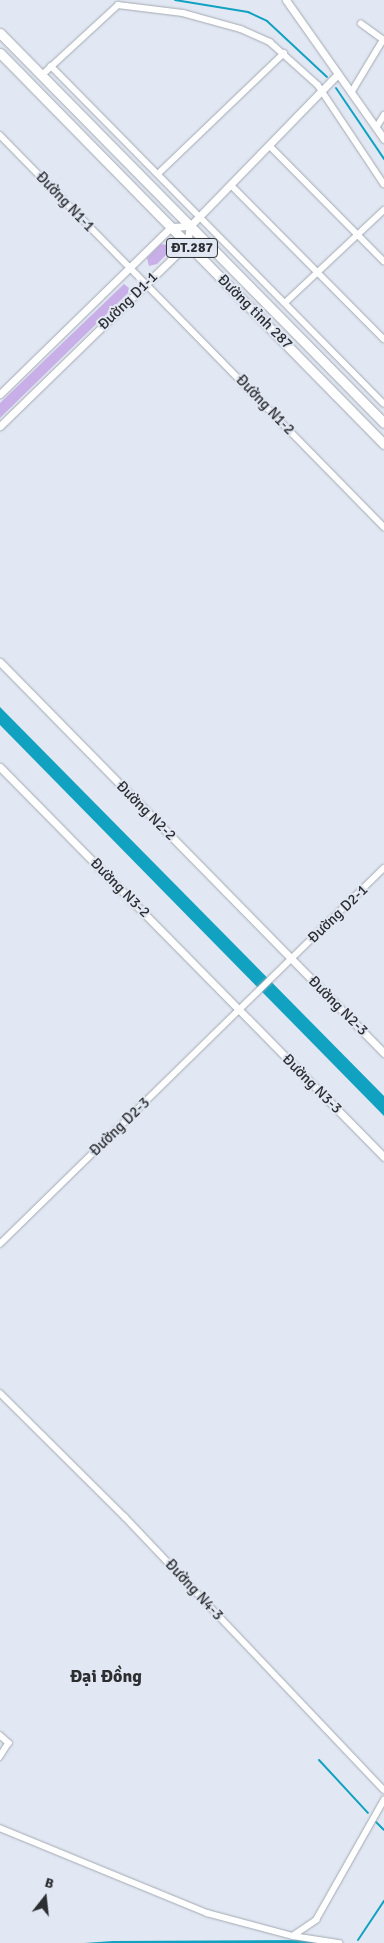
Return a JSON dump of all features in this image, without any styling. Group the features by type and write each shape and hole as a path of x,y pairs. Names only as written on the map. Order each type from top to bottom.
{"main road":[{"name":"Đường tỉnh 287","path":"0,33 384,423"},
{"name":"Đường tỉnh 287","path":"0,53 384,444"}],"street":[{"path":"286,0 384,139"},
{"path":"42,75 105,14 123,4 219,22 270,42 322,90 384,184"},
{"path":"351,93 384,40 361,24"},
{"path":"160,174 284,53"},
{"path":"51,66 201,215 384,404"},
{"path":"187,244 190,226 270,146 338,74"},
{"path":"376,128 384,114"},
{"name":"Đường N1-1","path":"0,135 145,284"},
{"path":"270,146 384,261"},
{"path":"231,185 384,339"},
{"path":"286,302 384,210"},
{"path":"170,227 190,226"},
{"name":"Đường D1-1","path":"0,394 170,227"},
{"name":"Đường D1-1","path":"0,426 187,244"},
{"name":"Đường N1-2","path":"145,284 384,527"},
{"name":"Đường N2-2","path":"0,662 292,959"},
{"name":"Đường N3-2","path":"0,767 239,1010"},
{"name":"Đường D2-1","path":"239,1010 384,868"},
{"name":"Đường N2-3","path":"292,959 384,1053"},
{"name":"Đường N3-3","path":"239,1010 384,1157"},
{"name":"Đường D2-3","path":"0,1244 239,1010"},
{"name":"Đường N4-3","path":"0,1393 125,1517 384,1790"},
{"path":"0,1735 9,1743 0,1757"},
{"path":"294,1936 316,1920 384,1800"},
{"path":"0,1828 207,1913 294,1936 339,1943"}],"shaded area":[{"path":"161,244 167,245 168,253 157,264 149,266 147,258"},
{"path":"124,284 129,288 128,293 0,418 0,403"}],"water":[{"path":"0,707 384,1096 384,1116 0,725"},
{"path":"306,1940 319,1943 84,1943 113,1941"}],"waterway":[{"path":"175,0 248,12 267,21 327,77"},
{"path":"336,88 384,159"},
{"path":"319,1760 368,1813"},
{"path":"376,1822 384,1830"},
{"path":"358,1940 384,1901"}],"district":[{"name":"Đại Đồng","path":"106,1676"}]}
